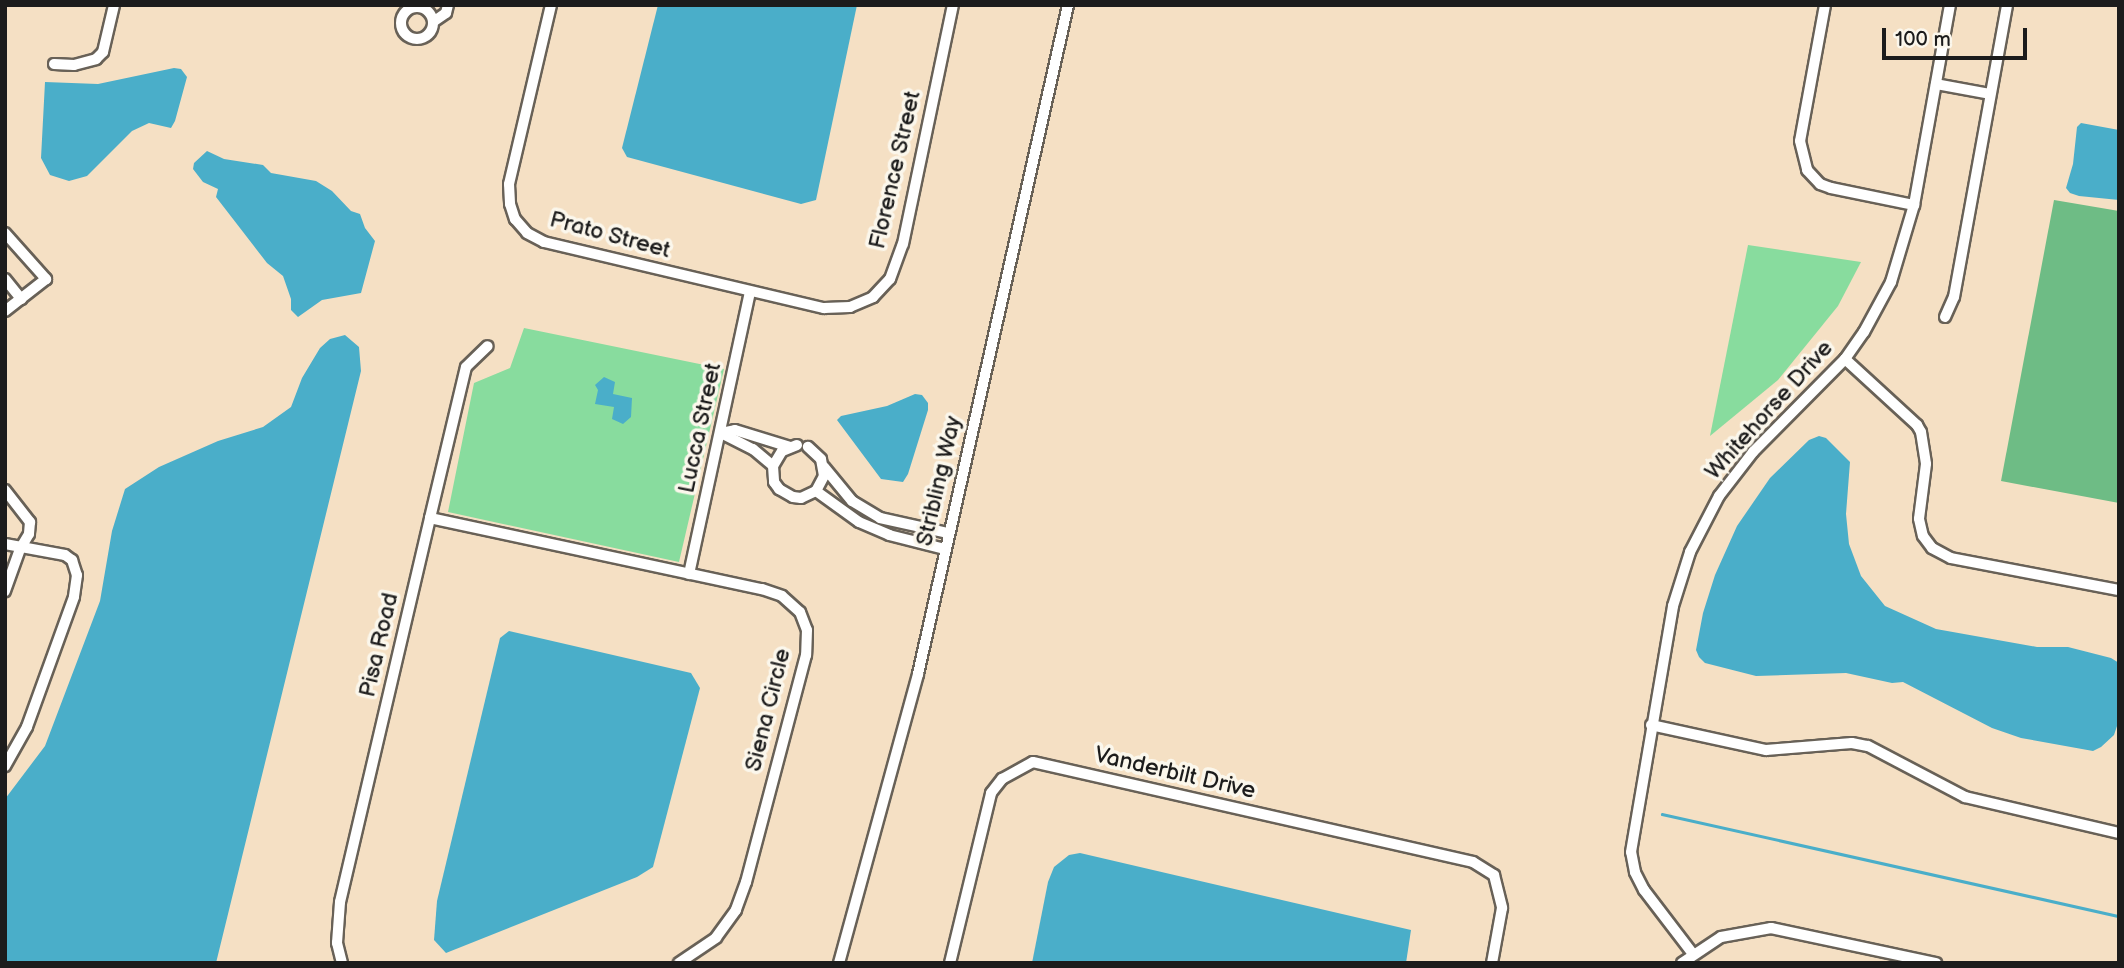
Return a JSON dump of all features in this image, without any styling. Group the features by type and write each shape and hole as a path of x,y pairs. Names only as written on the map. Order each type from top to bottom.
{"street":[{"path":"54,64 74,65 96,59 103,52 114,5"},
{"path":"433,22 428,11 422,6 404,13 401,24 407,35 420,39 426,37 433,22 446,13 448,5"},
{"name":"Prato Street","path":"551,5 509,184 510,204 515,219 527,233 544,242 750,292"},
{"name":"Florence Street","path":"750,292 824,308 850,307 873,297 890,279 902,244 953,5"},
{"name":"Stribling Way","path":"839,963 918,674 1068,5"},
{"path":"1825,5 1800,141 1807,170 1820,184 1831,188 1914,205"},
{"name":"Whitehorse Drive","path":"1693,954 1644,890 1631,859 1631,838 1673,606 1701,527 1719,496 1753,452 1845,359 1864,332 1891,282 1914,205 1950,5"},
{"path":"1945,317 1954,296 2007,5"},
{"path":"1936,84 1990,94"},
{"path":"5,233 46,279 5,311"},
{"path":"5,254 16,246"},
{"path":"5,279 21,299"},
{"name":"Lucca Street","path":"689,574 750,292"},
{"name":"Pisa Road","path":"342,963 337,943 340,902 430,517 467,367 488,346"},
{"path":"1845,359 1917,425 1926,464 1919,519 1923,536 1932,548 1951,558 2119,590"},
{"path":"721,433 735,430 766,438 821,459 824,467 852,501 880,518 948,533"},
{"path":"721,433 753,449 773,466 774,482 785,495 801,498 816,491 824,476 824,467"},
{"path":"773,466 794,448"},
{"path":"5,490 9,503 30,522 29,534 20,549 5,591"},
{"path":"816,491 859,522 889,535 945,549"},
{"name":"Siena Circle","path":"430,517 782,596 800,612 807,630 806,654 746,882 736,910 716,938 679,963"},
{"path":"5,544 20,549 65,555 72,560 77,575 74,597 27,727 5,766"},
{"path":"1651,725 1766,750 1852,743 1868,746 1965,797 2119,833"},
{"name":"Vanderbilt Drive","path":"950,963 991,793 1002,779 1033,762 1473,862 1494,875 1502,908 1492,963"},
{"path":"1682,963 1721,937 1771,928 1936,963"}],"green space":[{"path":"2054,200 2119,211 2119,503 2001,481"},
{"path":"1748,245 1861,262 1838,306 1778,380 1710,436"},
{"path":"524,328 724,369 679,562 448,512 474,383 510,368"}],"water":[{"path":"658,5 857,5 816,200 801,204 627,157 622,148"},
{"path":"174,68 181,69 187,77 171,128 149,123 132,131 87,176 69,181 50,175 41,158 45,82 98,84"},
{"path":"2081,123 2119,130 2119,200 2079,196 2070,193 2066,188 2073,164 2077,127"},
{"path":"207,151 224,159 263,165 271,173 316,181 332,191 351,211 360,214 365,228 375,241 361,293 322,300 298,317 291,310 291,299 283,276 267,263 216,197 218,189 203,182 193,169 194,163"},
{"path":"345,335 359,347 361,371 216,963 5,963 5,799 45,746 100,601 112,531 125,489 159,467 218,441 263,427 291,407 302,378 320,348 330,339"},
{"path":"604,377 615,382 613,394 632,398 631,417 623,424 612,419 614,407 595,404 598,390 595,385"},
{"path":"915,394 922,395 928,403 928,410 908,474 903,482 881,479 837,420 841,416 887,406"},
{"path":"1819,436 1826,438 1850,462 1846,514 1849,544 1861,576 1885,606 1936,629 2037,647 2068,647 2111,658 2119,663 2119,720 2114,735 2093,751 2021,738 1992,728 1903,682 1892,683 1846,673 1756,676 1705,663 1699,657 1696,650 1703,613 1715,575 1737,526 1770,478 1809,440"},
{"path":"509,631 691,673 700,688 653,867 637,877 446,953 434,940 437,901 500,638"},
{"path":"1080,853 1411,930 1406,963 1032,963 1048,882 1054,867 1069,855"}],"waterway":[{"path":"1662,814 2119,916"}]}
